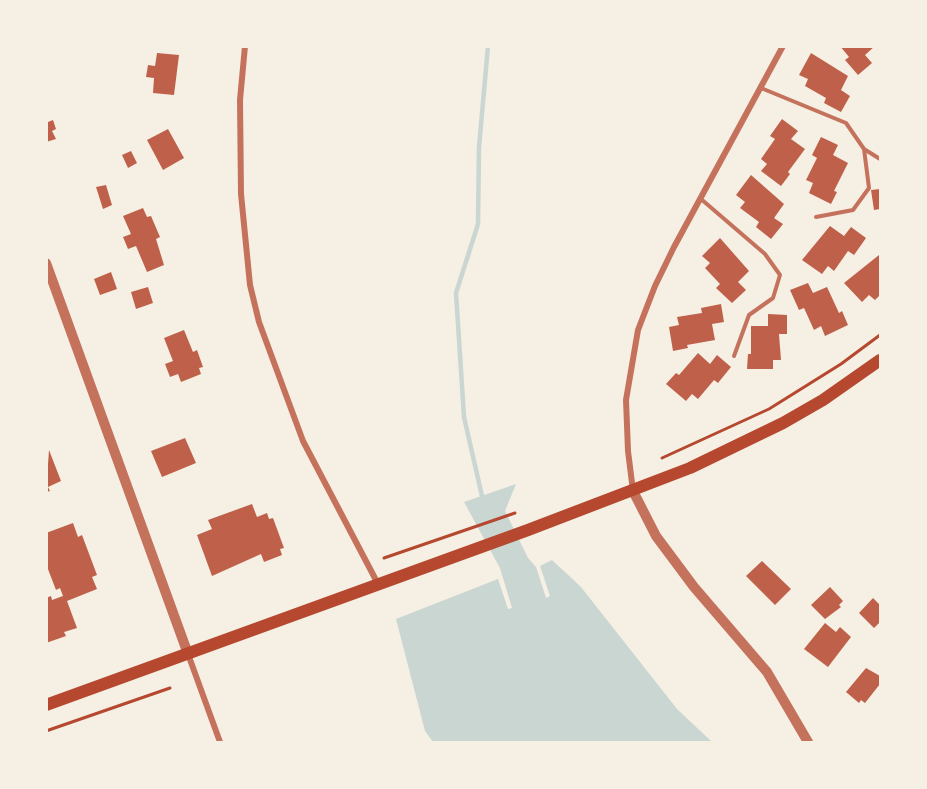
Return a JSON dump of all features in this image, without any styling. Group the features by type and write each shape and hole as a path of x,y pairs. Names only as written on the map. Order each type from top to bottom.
{"main road":[{"path":"46,705 633,491 747,442 823,400 880,360"}],"street":[{"path":"245,46 240,100 240,183 250,285 259,322 303,441 379,585"},
{"path":"783,46 654,286 631,357 626,417 633,491 656,536 694,587 766,672 808,742"},
{"path":"46,263 220,742"}],"lane":[{"path":"760,88 846,123 864,149 880,159"},
{"path":"816,218 853,210 869,188 864,149"},
{"path":"701,199 765,254 780,275 773,298 749,315 734,356"}],"path":[{"path":"662,459 769,409 841,364 880,335"},
{"path":"384,558 515,513"},
{"path":"46,731 170,688"}],"shaded area":[{"path":"516,484 505,511 528,558 536,567 546,598 550,596 540,566 552,560 581,587 677,709 712,742 433,742 425,731 396,619 498,579 508,609 512,608 500,568 464,502"}],"building":[{"path":"840,46 875,46 865,55 872,63 858,75 845,60 849,57"},
{"path":"157,53 179,55 174,95 153,93 154,78 146,77 148,65 155,66"},
{"path":"811,53 848,76 841,90 850,96 841,112 824,103 826,98 805,86 808,79 799,75"},
{"path":"46,118 48,122 53,120 56,129 52,131 56,139 46,142"},
{"path":"782,119 798,131 791,139 805,149 781,186 761,171 767,164 761,159 775,139 770,136"},
{"path":"168,129 184,158 163,170 147,140"},
{"path":"821,137 838,145 833,155 848,163 834,191 837,192 831,204 809,193 813,183 806,180 817,158 812,155"},
{"path":"131,151 137,163 128,168 122,155"},
{"path":"751,175 784,204 774,218 783,224 771,239 756,227 759,222 740,208 745,202 736,195"},
{"path":"106,185 112,205 103,209 96,187"},
{"path":"880,189 880,209 874,210 871,190"},
{"path":"143,208 147,217 151,216 160,237 156,239 164,265 147,272 136,246 128,249 123,237 131,234 123,216"},
{"path":"830,226 844,236 851,227 866,238 854,255 848,251 834,271 828,266 822,274 802,260"},
{"path":"720,238 749,271 738,282 746,290 732,303 716,288 720,284 705,268 710,263 702,256"},
{"path":"879,255 880,295 875,300 869,295 862,302 844,283"},
{"path":"111,272 117,289 100,295 94,279"},
{"path":"808,283 813,293 827,287 839,313 842,311 848,325 825,336 821,326 814,330 804,308 799,310 790,290"},
{"path":"148,287 153,303 136,309 131,292"},
{"path":"721,304 724,322 712,324 715,340 687,345 688,348 673,351 669,327 679,325 677,317 702,313 701,308"},
{"path":"768,314 787,315 787,334 779,334 781,360 773,360 773,369 747,369 748,354 751,354 751,326 768,326"},
{"path":"184,330 193,352 197,350 203,367 199,368 201,374 181,382 178,374 170,377 165,364 173,361 164,338"},
{"path":"698,353 710,364 717,355 731,367 718,383 714,380 698,399 692,394 686,401 666,384 676,373 679,375"},
{"path":"185,438 196,463 162,477 151,451"},
{"path":"49,450 61,481 48,487 50,491 46,492"},
{"path":"252,504 257,517 267,513 269,519 273,518 284,548 280,549 282,555 264,562 261,554 212,576 197,535 212,529 208,520"},
{"path":"73,523 78,537 82,535 97,575 92,577 97,589 67,601 77,628 64,632 66,636 46,643 46,598 51,596 52,600 63,596 60,588 56,590 46,564 46,533"},
{"path":"762,561 791,589 775,605 746,576"},
{"path":"830,587 843,601 839,605 841,607 825,619 811,605"},
{"path":"873,598 880,605 880,622 874,628 859,613"},
{"path":"825,623 836,632 840,627 851,637 828,667 804,649"},
{"path":"866,668 880,676 880,684 865,703 861,700 859,703 846,692"}],"waterway":[{"path":"482,496 464,417 456,293 478,224 479,147 488,46"}]}
